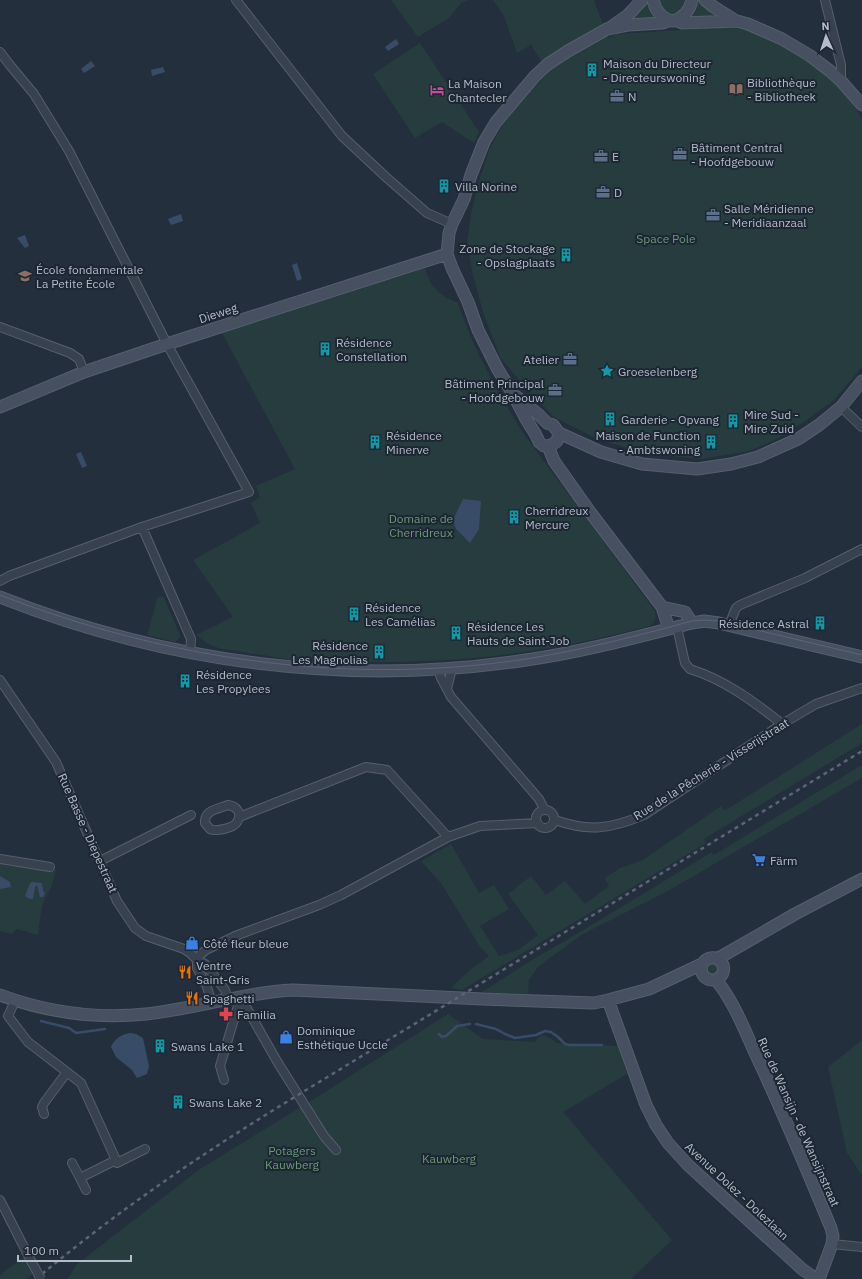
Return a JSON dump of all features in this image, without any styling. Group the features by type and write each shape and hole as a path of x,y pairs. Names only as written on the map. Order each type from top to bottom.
{"street":[{"path":"236,0 342,136 427,213 452,224"},
{"path":"559,432 556,442 548,446 541,444 497,368 478,330 468,302 447,254 449,233 464,199 471,175 484,142 496,122 535,76 548,64 628,15 642,0"},
{"path":"653,0 655,7 659,12 682,24 736,21 748,24 782,39 809,54 840,81 862,105"},
{"path":"607,29 628,25 663,23 672,20 689,10 692,0"},
{"path":"705,0 736,21"},
{"path":"825,0 841,65 840,81"},
{"path":"0,52 34,94 69,151 167,344 248,492 142,527 9,576 0,581"},
{"name":"Dieweg","path":"0,407 84,372 447,254"},
{"path":"0,326 70,353 79,359 84,372"},
{"path":"513,394 547,423 553,425 559,432 583,444 620,458 642,464 696,469 731,464 758,457 781,448 798,439 819,425 840,407 862,381"},
{"path":"840,407 862,427"},
{"path":"536,435 539,428 547,423"},
{"path":"548,446 554,461 590,512 662,607 673,628 687,667 714,678 745,696 782,724"},
{"path":"142,527 191,639 190,653"},
{"path":"729,625 736,608 740,605 805,578 862,548"},
{"path":"0,597 51,616 148,644 190,653 256,663 312,669 372,671 438,669 497,664 567,654 692,623 708,622 729,625 862,657"},
{"path":"662,607 684,612 692,623"},
{"path":"447,689 452,668"},
{"path":"438,669 451,697 540,799 544,810"},
{"name":"Rue Basse - Diepestraat","path":"0,680 56,762 117,901 135,928 146,936 184,950 205,964 225,990 228,1000"},
{"name":"Rue de la Pêcherie - Visserijstraat","path":"554,820 581,827 594,827 621,824 644,815 782,724 816,704 862,688"},
{"path":"239,816 366,767 387,770 448,837"},
{"path":"212,1003 208,987 197,968 196,959 206,950 234,936 319,905 341,895 448,837 473,828 488,825 537,823 536,819 540,810 547,810 553,813 554,820 552,825 546,828 538,825 536,819"},
{"path":"100,861 192,815"},
{"path":"0,859 50,867"},
{"path":"720,962 732,950 744,942 828,895 862,879"},
{"path":"0,995 15,1001 73,1013 109,1016 146,1014 239,997 293,990 594,1003 649,989 676,976 702,969 708,958 720,962"},
{"path":"702,969 708,980 716,980 722,974 720,962"},
{"name":"Rue de Wansijn - de Wansijnstraat","path":"716,980 723,988 744,1029 780,1106 831,1228 833,1236 832,1244 819,1279"},
{"path":"224,1080 220,1066 238,1006 239,997"},
{"path":"239,997 324,1136 336,1150"},
{"name":"Avenue Dolez - Dolezlaan","path":"608,1000 646,1105 656,1125 668,1143 694,1170 798,1266 816,1279"},
{"path":"15,1001 8,1016 28,1042 81,1083 117,1163 145,1149"},
{"path":"44,1114 42,1107 44,1103 67,1072"},
{"path":"80,1178 116,1160"},
{"path":"72,1163 86,1190"},
{"path":"0,1200 41,1279"},
{"path":"832,1244 862,1247"}],"green space":[{"path":"391,0 468,0 461,3 449,18 418,37"},
{"name":"Space Pole","path":"493,0 594,0 608,38 616,34 730,27 750,30 786,44 827,73 850,99 862,119 862,367 834,400 804,422 777,439 749,451 701,459 648,454 597,439 554,417 529,392 500,357 483,312 473,275 467,244 471,214 479,181 490,148 503,124 549,73 531,45 517,53 504,16"},
{"path":"657,0 689,0 679,13 675,14 663,11"},
{"path":"696,0 700,0 720,16 684,21"},
{"path":"646,3 656,19 628,22"},
{"path":"420,43 479,132 474,143 442,122 415,138 373,74"},
{"name":"Domaine de Cherridreux","path":"425,268 433,286 441,294 458,303 471,337 495,386 523,433 655,611 656,618 654,622 649,626 614,635 546,649 477,658 407,662 302,661 223,649 209,644 196,635 233,617 193,560 260,523 251,503 260,497 256,486 295,469 222,333"},
{"path":"163,596 180,635 175,642 147,635 157,598"},
{"path":"862,724 862,743 704,839 706,843 462,990 451,988 472,968 489,956 480,947 441,883 421,861 451,844 479,893 494,885 509,909 480,926 499,956 518,950 538,935 508,894 531,876 546,895 565,881 585,904 609,886 605,878 620,868 643,860 721,806 724,810 729,808"},
{"path":"862,765 862,778 668,891 581,935 538,967 529,980 528,994 482,992 532,960 712,852 714,855"},
{"path":"0,862 56,870 52,885 42,905 38,935 17,929 12,934 0,931"},
{"path":"713,963 718,966 718,972 713,975 708,973 707,968 708,965"},
{"name":"Kauwberg","path":"448,1014 483,1039 535,1042 542,1035 557,1043 618,1046 627,1074 563,1112 672,1240 631,1279 67,1279 77,1264 200,1169"},
{"path":"862,1040 862,1175 847,1153 828,1067"},
{"path":"42,1245 45,1252 35,1257 30,1251"},
{"path":"25,1256 34,1273 27,1279 0,1279 0,1275"}],"water":[{"path":"396,39 399,44 388,51 385,47"},
{"path":"91,61 95,66 84,73 81,69"},
{"path":"163,67 165,72 152,76 151,70"},
{"path":"181,214 183,221 171,225 168,219"},
{"path":"25,235 29,246 25,248 17,238"},
{"path":"297,263 302,279 297,281 292,265"},
{"path":"81,452 87,466 82,468 76,454"},
{"path":"463,499 481,501 479,529 470,543 456,529 453,520"},
{"path":"0,876 10,882 11,887 0,889"},
{"path":"30,883 42,883 43,891 45,893 43,897 40,897 37,885 35,887 33,899 25,896"},
{"path":"131,1033 143,1038 149,1066 147,1074 137,1078 132,1070 116,1057 111,1047 119,1037"}],"waterway":[{"path":"41,1021 69,1028 76,1033 105,1029"},
{"path":"439,1034 442,1037 446,1036 457,1026 470,1024"},
{"path":"476,1024 496,1029 515,1038 536,1035 545,1031 551,1032 565,1044 569,1045 602,1045"}],"tram line":[{"path":"0,595 63,618 128,636 193,651 259,662 325,668 392,670 459,667 526,659 589,647 692,621 704,620 719,621 862,655"}],"railway":[{"path":"36,1279 129,1206 226,1140 862,751"}],"place":[{"name":"Maison du Directeur - Directeurswoning","path":"592,70"},
{"name":"Bibliothèque - Bibliotheek","path":"736,89"},
{"name":"La Maison Chantecler","path":"437,90"},
{"name":"N","path":"617,96"},
{"name":"Bâtiment Central - Hoofdgebouw","path":"680,154"},
{"name":"E","path":"601,156"},
{"name":"Villa Norine","path":"444,186"},
{"name":"D","path":"603,192"},
{"name":"Salle Méridienne - Meridiaanzaal","path":"713,215"},
{"name":"Zone de Stockage - Opslagplaats","path":"566,255"},
{"name":"École fondamentale La Petite École","path":"25,276"},
{"name":"Résidence Constellation","path":"325,349"},
{"name":"Atelier","path":"570,359"},
{"name":"Groeselenberg","path":"607,371"},
{"name":"Bâtiment Principal - Hoofdgebouw","path":"555,390"},
{"name":"Garderie - Opvang","path":"610,419"},
{"name":"Mire Sud - Mire Zuid","path":"733,421"},
{"name":"Résidence Minerve","path":"375,442"},
{"name":"Maison de Function - Ambtswoning","path":"711,442"},
{"name":"Cherridreux Mercure","path":"514,517"},
{"name":"Résidence Les Camélias","path":"354,614"},
{"name":"Résidence Astral","path":"820,623"},
{"name":"Résidence Les Hauts de Saint-Job","path":"456,633"},
{"name":"Résidence Les Magnolias","path":"379,652"},
{"name":"Résidence Les Propylees","path":"185,681"},
{"name":"Färm","path":"759,860"},
{"name":"Côté fleur bleue","path":"192,943"},
{"name":"Ventre Saint-Gris","path":"185,972"},
{"name":"Spaghetti","path":"192,998"},
{"name":"Familia","path":"226,1014"},
{"name":"Dominique Esthétique Uccle","path":"286,1037"},
{"name":"Swans Lake 1","path":"160,1046"},
{"name":"Swans Lake 2","path":"178,1102"}],"park label":[{"name":"Potagers Kauwberg","path":"292,1157"}]}
